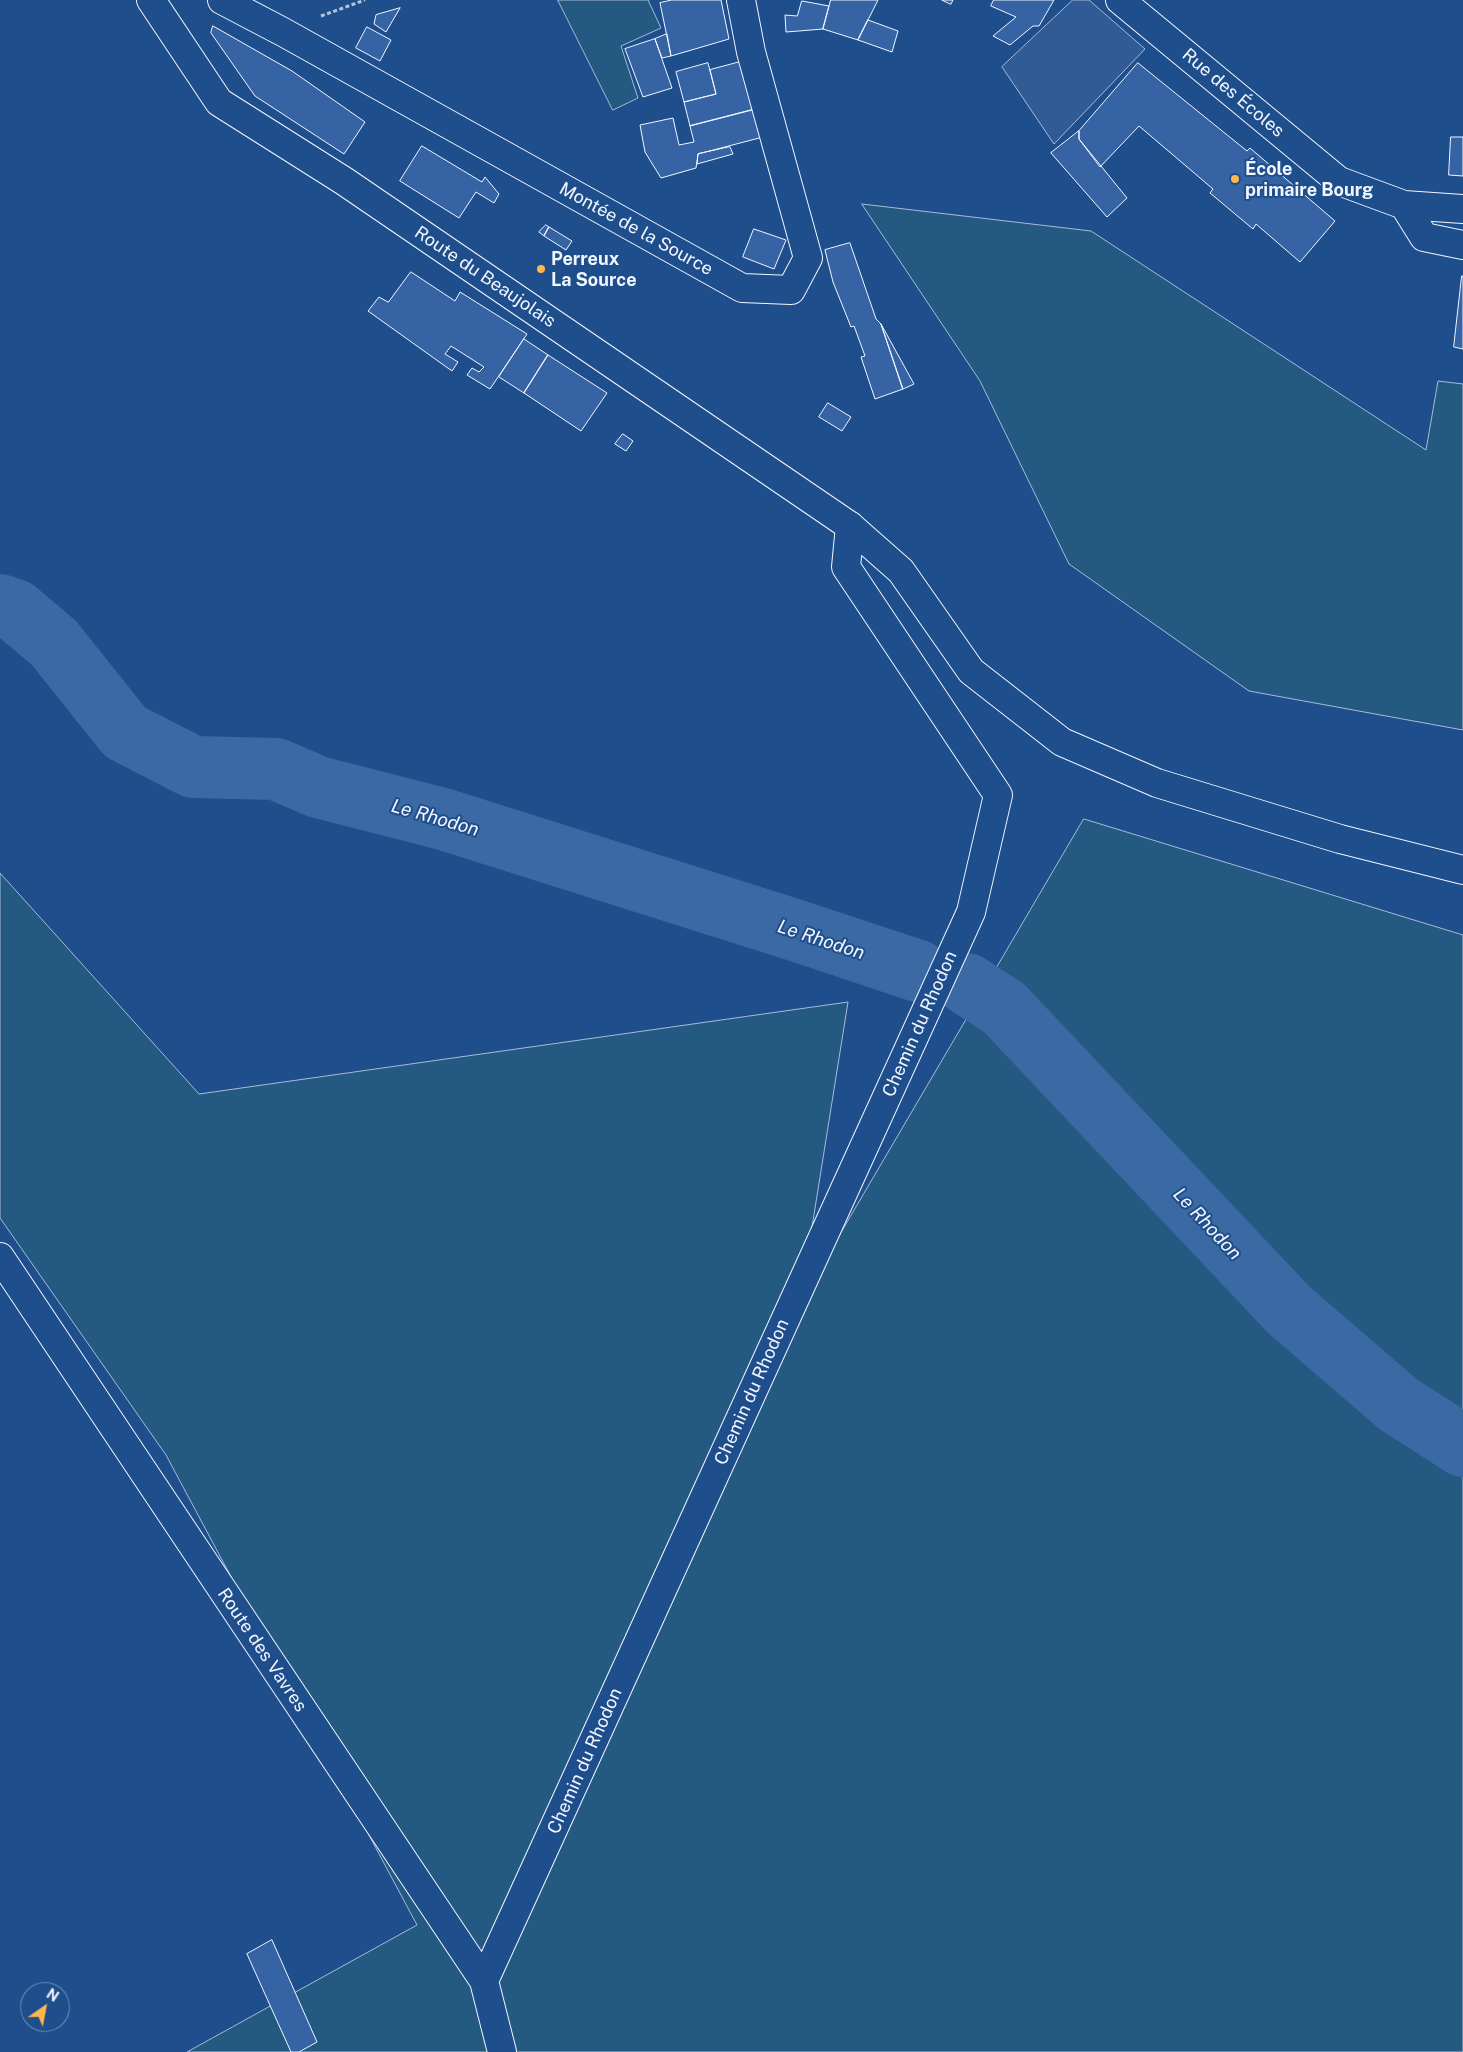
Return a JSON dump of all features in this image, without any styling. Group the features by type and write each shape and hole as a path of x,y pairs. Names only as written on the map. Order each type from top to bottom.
{"street":[{"name":"Route du Beaujolais","path":"151,0 219,102 344,181 850,526 902,571 971,671 1062,742 1157,783 1340,839 1463,870"},
{"name":"Montée de la Source","path":"222,0 283,32 742,288 791,290 808,258 751,52 741,0"},
{"name":"Rue des Écoles","path":"1120,0 1338,181 1404,205 1463,209"},
{"path":"1404,205 1424,237 1463,245"},
{"name":"Chemin du Rhodon","path":"484,1981 971,912 998,795 846,567 850,526"},
{"name":"Route des Vavres","path":"0,1258 484,1981 502,2052"}],"path":[{"path":"315,18 365,0"}],"shaded area":[{"path":"558,0 648,0 661,28 621,46 638,98 613,110"},
{"path":"1073,0 1089,0 1145,49 1054,144 1002,67"},
{"path":"862,204 1091,231 1426,450 1438,381 1463,384 1463,730 1249,691 1069,564 980,381"},
{"path":"1084,819 1463,935 1463,2052 187,2052 417,1925 166,1455 0,1218 0,873 199,1094 848,1002 800,1302"}],"building":[{"path":"672,0 721,0 729,39 671,56 660,3"},
{"path":"831,0 878,0 858,40 823,29"},
{"path":"942,0 953,0 951,4"},
{"path":"994,0 1054,0 1039,26 1033,26 1010,45 993,36 1016,17 991,6"},
{"path":"802,1 829,6 823,29 786,32 785,15 797,16"},
{"path":"400,8 386,32 374,24 376,15"},
{"path":"868,20 898,31 892,52 858,40"},
{"path":"213,26 292,71 365,122 344,154 255,96 211,33"},
{"path":"367,27 391,40 380,61 356,48"},
{"path":"667,34 671,56 662,58 655,39"},
{"path":"655,39 672,88 643,97 625,49"},
{"path":"744,61 756,109 690,126 684,102 716,94 710,70"},
{"path":"708,63 716,94 684,102 676,72"},
{"path":"1138,63 1247,151 1250,148 1335,221 1300,262 1256,224 1253,229 1210,193 1213,189 1139,126 1100,167 1079,139 1079,131"},
{"path":"756,109 763,137 698,154 696,168 661,178 645,152 640,125 673,118 679,145 694,142 690,126"},
{"path":"1079,131 1079,139 1127,198 1107,217 1051,153"},
{"path":"1451,137 1463,137 1463,176 1449,175"},
{"path":"422,146 482,182 485,177 499,194 494,203 476,192 459,218 400,181"},
{"path":"730,147 733,154 697,164 698,154"},
{"path":"546,225 549,227 544,236 539,232"},
{"path":"549,227 572,241 566,250 544,236"},
{"path":"754,229 786,240 774,269 743,257"},
{"path":"850,243 876,319 881,324 903,389 875,399 861,357 865,356 854,326 851,327 833,282 825,250"},
{"path":"411,272 455,301 460,292 527,334 490,389 467,375 472,368 479,372 484,367 451,346 445,354 458,362 452,371 368,311 379,297 388,302"},
{"path":"1463,276 1463,349 1454,347"},
{"path":"881,324 914,384 903,389"},
{"path":"524,339 548,355 524,393 499,377"},
{"path":"548,355 607,393 581,431 524,393"},
{"path":"828,403 851,417 842,431 819,417"},
{"path":"623,434 633,441 626,451 615,444"},
{"path":"272,1940 317,2042 299,2052 291,2052 247,1954"}],"waterway":[{"name":"Le Rhodon","path":"0,605 15,610 54,643 125,732 193,767 276,769 318,787 443,819 918,971"},
{"name":"Le Rhodon","path":"967,984 1004,1008 1289,1310 1398,1404 1463,1446"}],"place":[{"name":"École primaire Bourg","path":"1235,179"},
{"name":"Perreux La Source","path":"541,269"}]}
